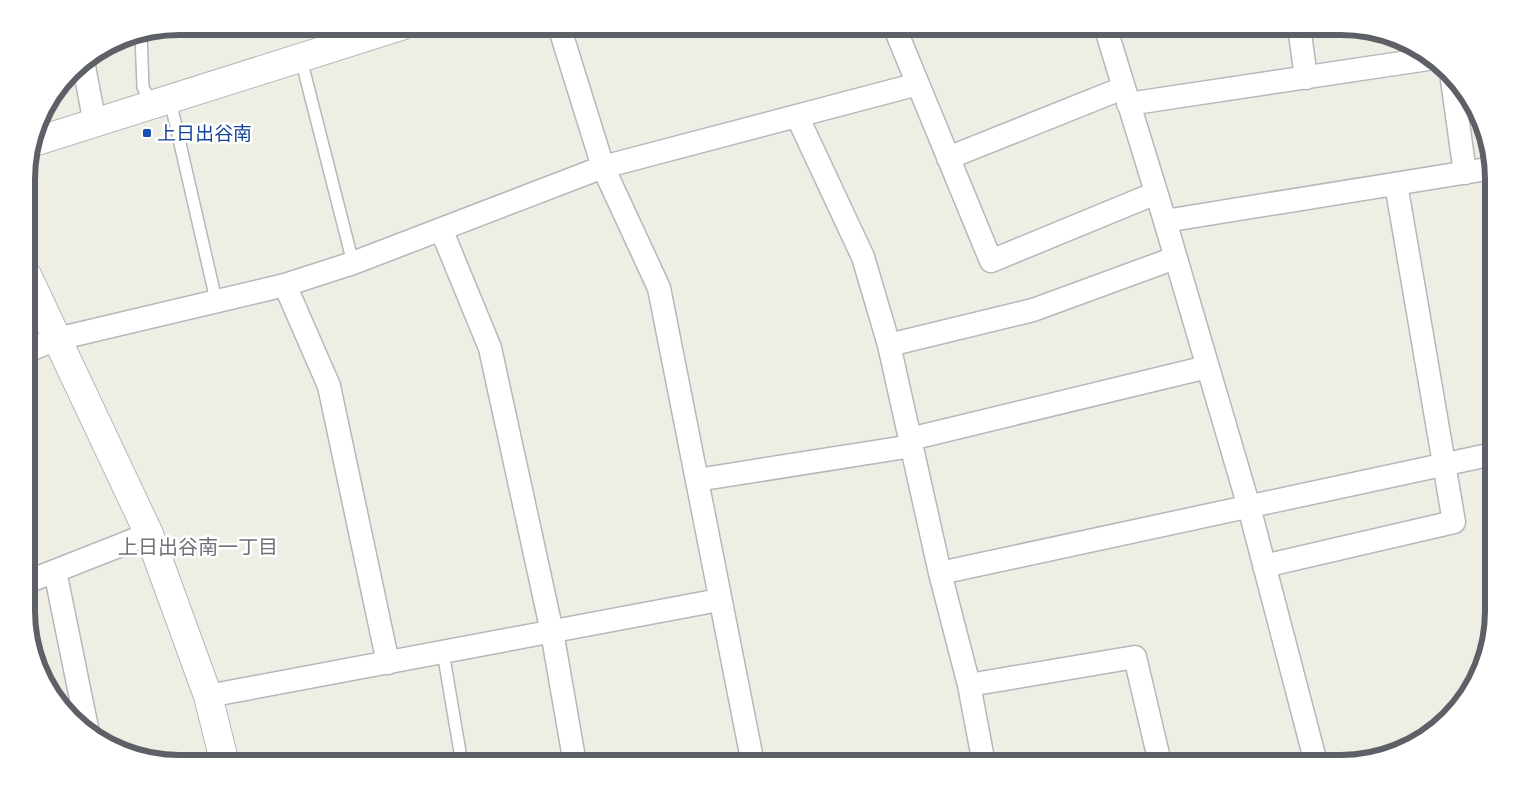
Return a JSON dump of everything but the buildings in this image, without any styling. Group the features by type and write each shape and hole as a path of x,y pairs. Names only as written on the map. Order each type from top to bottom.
{"street":[{"path":"41,140 301,59 361,35"},
{"path":"561,35 603,167 659,288 719,600 751,755"},
{"path":"898,35 991,261 1156,193"},
{"path":"1108,35 1165,221 1248,507 1314,755"},
{"path":"1300,35 1306,78"},
{"path":"948,158 1126,96 1306,78 1422,60"},
{"path":"85,70 95,124"},
{"path":"35,348 57,339 285,285 353,263 603,167 798,118 918,84"},
{"path":"1453,89 1465,173"},
{"path":"798,118 863,257 889,345 940,573 969,685 982,755"},
{"path":"1165,221 1484,169"},
{"path":"1264,566 1454,522 1396,184"},
{"path":"441,229 490,348 552,632 573,755"},
{"path":"889,345 1033,310 1175,258"},
{"path":"285,285 329,386 388,663"},
{"path":"35,292 150,534 208,696 223,755"},
{"path":"696,480 911,442 1207,367"},
{"path":"940,573 1485,456"},
{"path":"35,580 150,534"},
{"path":"56,572 85,720"},
{"path":"208,696 719,600"},
{"path":"969,685 1136,657 1158,755"}],"lane":[{"path":"140,41 143,87 161,103 216,300"},
{"path":"301,59 353,263"},
{"path":"443,652 460,755"}],"place":[{"name":"上日出谷南","path":"147,133"}],"district":[{"name":"上日出谷南一丁目","path":"198,546"}]}
